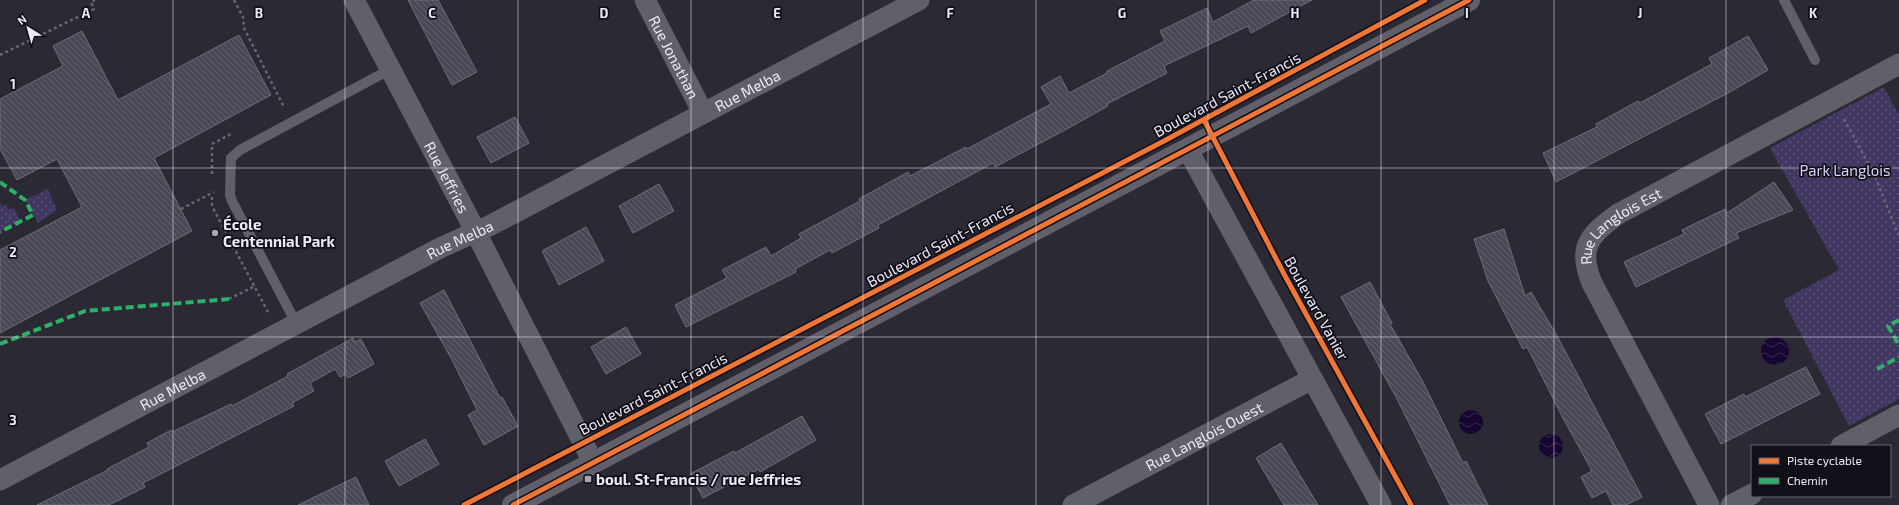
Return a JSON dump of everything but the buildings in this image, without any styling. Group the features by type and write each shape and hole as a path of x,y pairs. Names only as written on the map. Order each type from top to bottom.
{"street":[{"name":"Rue Jeffries","path":"354,0 593,462"},
{"name":"Rue Jonathan","path":"645,0 704,113"},
{"name":"Rue Melba","path":"0,480 442,246 475,232 920,0"},
{"name":"Boulevard Saint-Francis","path":"513,505 1188,150 1469,0"},
{"name":"Rue Langlois Est","path":"1709,505 1592,283 1585,261 1585,251 1589,242 1604,224 1618,214 1899,64"},
{"path":"1188,150 1381,505"},
{"name":"Rue Langlois Ouest","path":"1082,503 1312,379"},
{"path":"1843,445 1899,415"},
{"path":"1731,505 1751,495"}],"lane":[{"path":"1784,0 1815,60"},
{"path":"296,323 232,202 230,195 231,158 240,150 391,69"}],"path":[{"path":"0,55 94,9 90,2 95,0"},
{"path":"234,0 244,17 244,28 287,112"},
{"path":"277,110 290,103"},
{"path":"1843,117 1874,174 1899,236"},
{"path":"212,179 212,144 232,134"},
{"path":"212,186 212,206 271,318"},
{"path":"181,209 219,189"},
{"path":"229,299 260,283"}],"green space":[{"name":"Park Langlois","path":"1884,87 1899,115 1899,399 1849,426 1783,300 1839,270 1770,148"},
{"path":"48,189 57,210 38,223 25,200"},
{"path":"0,203 2,206 6,205 8,210 14,208 19,218 15,224 0,232"}],"water":[{"path":"1775,337 1785,341 1789,351 1785,361 1775,365 1765,361 1761,351 1765,341"},
{"path":"1471,410 1480,413 1483,422 1480,431 1471,434 1462,431 1459,422 1462,413"},
{"path":"1546,434 1556,434 1563,441 1563,451 1556,458 1546,458 1539,451 1539,441"}],"marked path":[{"path":"0,182 25,200 33,215 0,232"},
{"path":"0,344 85,311 229,299"},
{"path":"1899,320 1888,326 1899,345"},
{"path":"1877,369 1899,357"}],"cycle path":[{"path":"464,505 1164,141 1425,0"},
{"path":"513,505 1469,0"},
{"name":"Boulevard Vanier","path":"1204,120 1284,274 1411,505"}],"place":[{"name":"École Centennial Park","path":"215,233"},
{"name":"boul. St-Francis / rue Jeffries","path":"588,479"}]}
